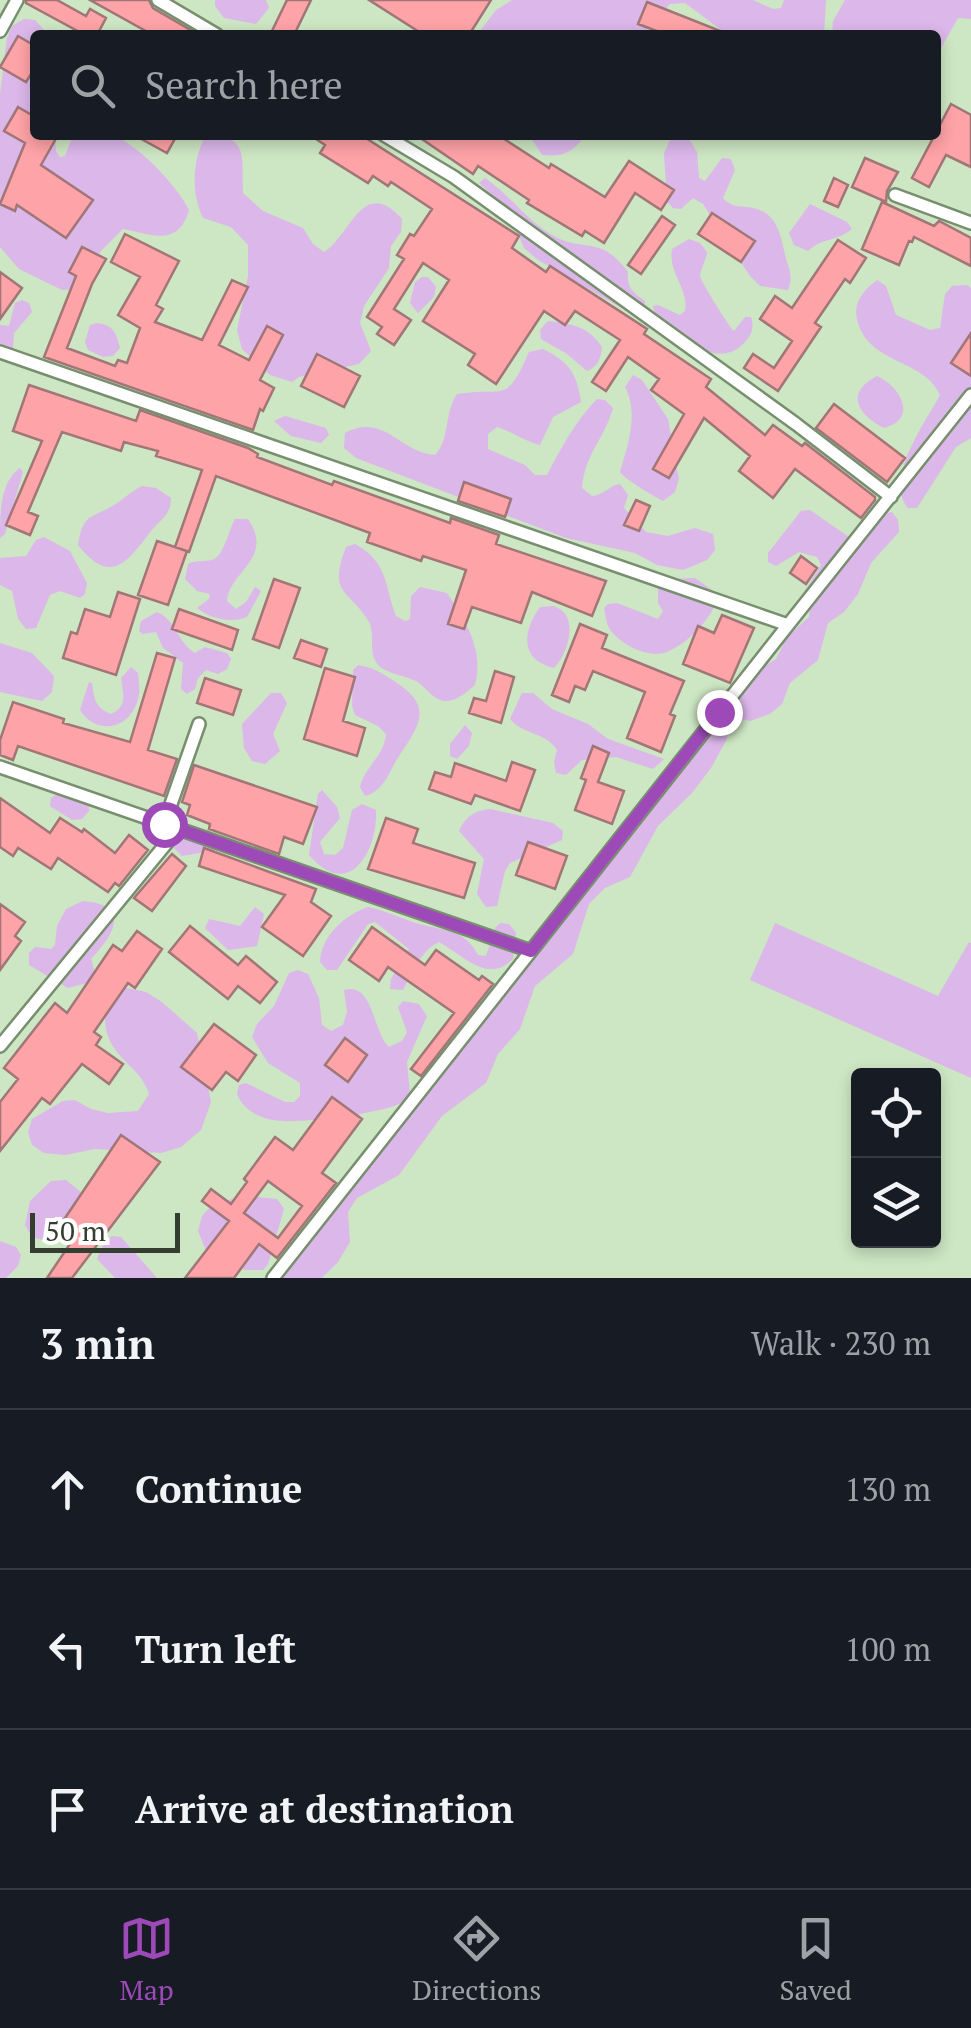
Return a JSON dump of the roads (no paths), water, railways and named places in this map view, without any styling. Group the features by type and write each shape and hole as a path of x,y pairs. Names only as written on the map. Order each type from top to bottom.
{"lane":[{"path":"0,31 17,0"},
{"path":"158,0 209,30"},
{"path":"392,140 454,177 890,496"},
{"path":"894,196 971,223"},
{"path":"0,352 788,626"},
{"path":"273,1278 971,395"},
{"path":"164,824 199,724"},
{"path":"0,767 531,951"},
{"path":"0,1046 179,828"}]}
